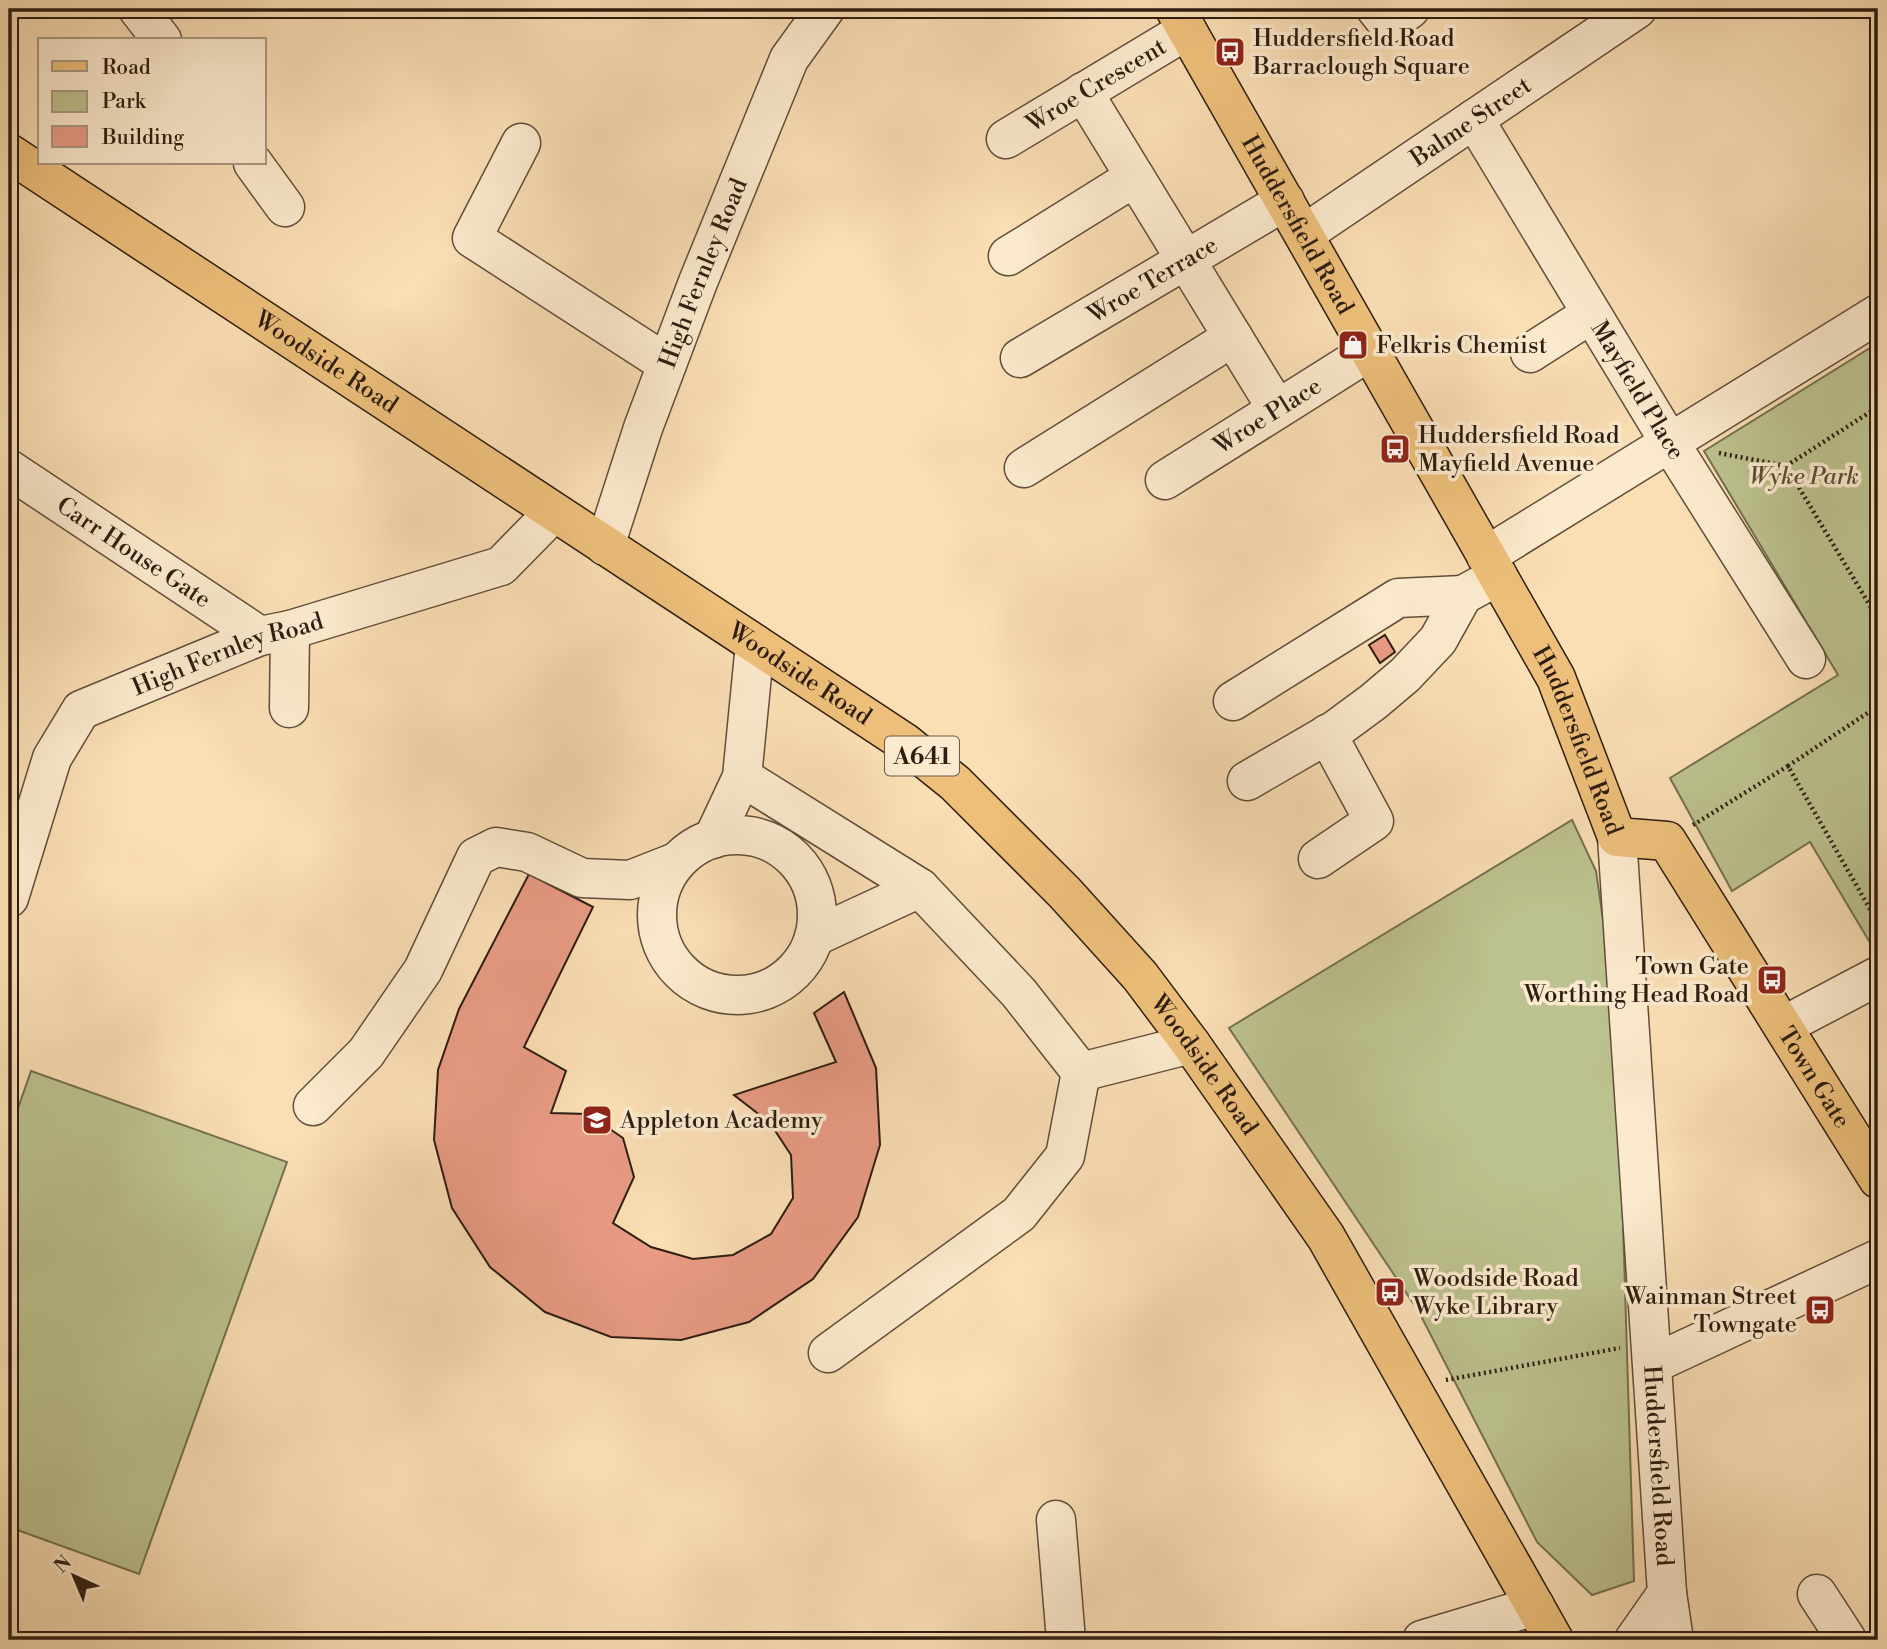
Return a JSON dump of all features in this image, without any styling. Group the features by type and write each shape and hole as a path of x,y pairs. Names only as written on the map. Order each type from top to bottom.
{"main road":[{"name":"Huddersfield Road","path":"1181,19 1556,678 1617,837"},
{"name":"Woodside Road","path":"9,153 904,742 955,783 1004,830 1140,976 1326,1237 1554,1640"},
{"path":"1617,837 1667,841"},
{"name":"Town Gate","path":"1667,841 1878,1179"}],"street":[{"path":"138,9 160,38"},
{"name":"High Fernley Road","path":"605,546 667,364 789,59 825,9"},
{"path":"1376,9 1388,24 1410,9"},
{"name":"Balme Street","path":"1304,234 1474,119 1592,21 1637,9"},
{"name":"Wroe Crescent","path":"1006,139 1083,92 1181,19"},
{"path":"1083,92 1277,409"},
{"name":"Mayfield Place","path":"1474,119 1670,443 1806,659"},
{"path":"521,144 472,238 667,364"},
{"path":"254,164 285,207"},
{"path":"1008,256 1135,177"},
{"name":"Wroe Terrace","path":"1020,358 1285,201"},
{"path":"1530,353 1591,314"},
{"path":"1247,781 1327,734 1373,702 1405,675 1438,640 1463,595 1492,566 1670,443 1878,314"},
{"path":"1024,468 1233,337"},
{"name":"Wroe Place","path":"1165,480 1370,351"},
{"name":"Carr House Gate","path":"9,469 275,633"},
{"name":"High Fernley Road","path":"9,898 52,758 81,710 275,633 501,566 553,513"},
{"path":"1233,701 1398,598 1463,595"},
{"path":"275,633 289,708"},
{"path":"713,839 742,777 755,644"},
{"path":"1318,859 1374,821 1327,734"},
{"path":"742,777 920,888 1019,993 1081,1072 1065,1156 1019,1214 828,1353"},
{"path":"746,835 770,841 792,855 808,876 817,900 818,926 809,952 793,974 770,989 743,996 716,994 691,982 671,963 659,938 656,911 662,884 676,862 695,845 713,839 746,835"},
{"name":"Huddersfield Road","path":"1617,837 1667,1593 1634,1640"},
{"path":"313,1106 366,1053 423,970 476,857 496,847 527,852 582,878 630,880 676,862"},
{"path":"814,937 920,888"},
{"path":"1783,1027 1878,976"},
{"path":"1081,1072 1191,1044"},
{"path":"1652,1354 1878,1259"},
{"path":"1056,1520 1066,1640"},
{"path":"1667,1593 1674,1640"},
{"path":"1816,1594 1847,1640"},
{"path":"1422,1640 1535,1606"}],"path":[{"path":"1670,443 1786,466 1878,407"},
{"path":"1786,466 1878,619"},
{"path":"1667,841 1878,706"},
{"path":"1788,766 1878,923"},
{"path":"1411,1387 1652,1354"}],"green space":[{"name":"Wyke Park","path":"1878,343 1878,956 1810,842 1732,891 1670,778 1838,675 1704,451"},
{"path":"1572,820 1596,871 1606,940 1620,1125 1634,1581 1592,1595 1537,1542 1419,1312 1229,1028"},
{"path":"31,1071 287,1162 139,1574 9,1527 9,1134"}],"building":[{"path":"1385,635 1395,652 1380,663 1369,645"},
{"path":"529,874 593,907 524,1047 566,1071 551,1113 588,1114 623,1138 634,1177 613,1223 651,1247 693,1259 733,1255 771,1234 793,1198 791,1155 770,1123 734,1095 836,1062 814,1013 844,992 876,1068 880,1145 858,1217 813,1279 749,1322 681,1340 611,1337 545,1312 490,1267 452,1208 434,1140 438,1070 459,1009"}],"place":[{"name":"Huddersfield Road Barraclough Square","path":"1230,52"},
{"name":"Felkris Chemist","path":"1353,345"},
{"name":"Huddersfield Road Mayfield Avenue","path":"1395,449"},
{"name":"Town Gate Worthing Head Road","path":"1772,980"},
{"name":"Appleton Academy","path":"597,1120"},
{"name":"Woodside Road Wyke Library","path":"1390,1292"},
{"name":"Wainman Street Towngate","path":"1820,1310"}]}
